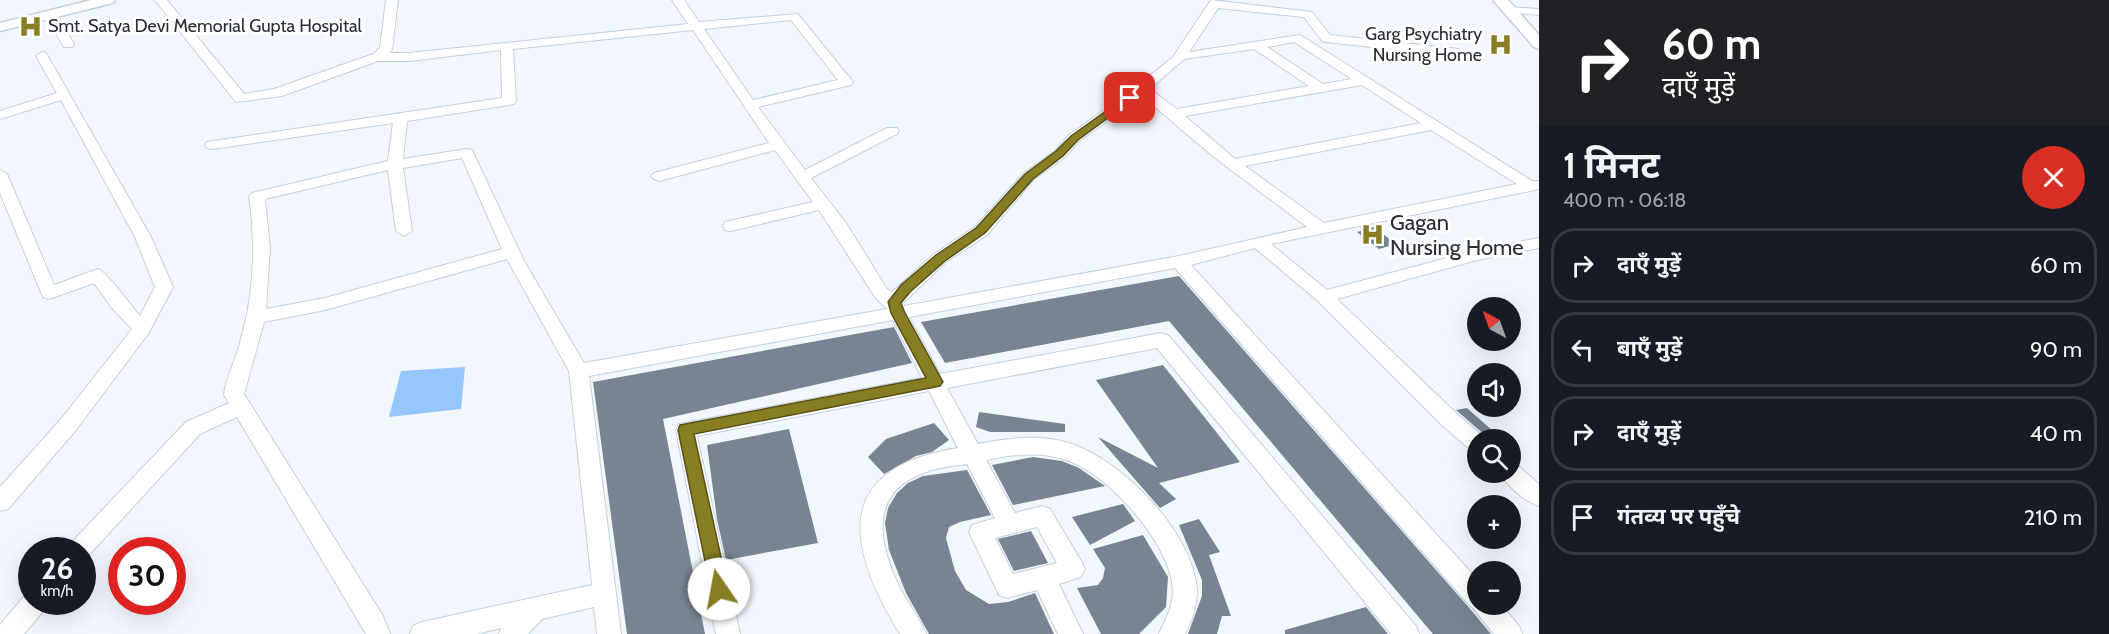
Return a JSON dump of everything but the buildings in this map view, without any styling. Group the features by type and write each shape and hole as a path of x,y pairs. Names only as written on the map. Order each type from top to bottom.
{"street":[{"path":"0,27 90,2 108,0"},
{"path":"377,57 386,49 393,0"},
{"path":"678,0 823,204 881,293 896,308 1009,524"},
{"path":"164,1 241,99 277,93 377,57 409,57 794,16 846,82 751,105"},
{"path":"896,308 905,289 940,258 981,231 1029,176 1060,154 1074,138 1142,89 1180,56 1194,38 1215,2 1308,14 1326,38"},
{"path":"1504,5 1539,12"},
{"path":"1504,5 1539,44"},
{"path":"51,14 68,44"},
{"path":"1180,56 1296,38 1326,38 1455,52"},
{"path":"1296,38 1534,185"},
{"path":"1255,44 1320,88"},
{"path":"212,144 509,101 507,46"},
{"path":"0,502 69,424 142,329 164,287 142,237 42,56"},
{"path":"1174,114 1363,81"},
{"path":"1142,89 1232,164 1321,229"},
{"path":"0,115 65,95"},
{"path":"400,118 395,165 404,231"},
{"path":"1232,164 1434,125"},
{"path":"802,177 892,131"},
{"path":"659,176 779,145"},
{"path":"378,634 374,624 239,407 234,395 234,387 245,360 255,317 261,238 257,196 395,165 467,153 511,252 579,370 609,634"},
{"path":"0,174 49,293 98,275 118,304 142,329"},
{"path":"579,370 896,308 1179,262 1257,242 1534,185"},
{"path":"731,226 823,204"},
{"path":"1257,242 1324,297 1467,435"},
{"path":"1324,297 1477,255 1539,243"},
{"path":"255,317 325,304 511,252"},
{"path":"1179,262 1467,586"},
{"path":"728,634 686,430 1161,340 1407,634"},
{"path":"91,537 193,428 239,407"},
{"path":"914,634 904,622 874,552 870,522 877,498 907,471 929,462 1021,446 1051,447 1080,456 1108,475 1137,501 1161,532 1181,567 1186,594 1179,622 1170,634"},
{"path":"1521,481 1539,496"},
{"path":"1042,516 1073,569 1008,587 980,532 1009,524 1042,516"},
{"path":"1043,577 1071,634"},
{"path":"422,634 604,594"},
{"path":"511,634 534,610"},
{"path":"8,634 24,615"},
{"path":"1494,615 1510,634"}],"shaded area":[{"path":"465,367 461,409 389,417 401,371"}],"place":[{"name":"Smt. Satya Devi Memorial Gupta Hospital","path":"30,26"},
{"name":"Garg Psychiatry Nursing Home","path":"1500,44"},
{"name":"Gagan Nursing Home","path":"1372,235"}],"route":[{"path":"719,589 686,430 935,382 894,302 940,258 981,231 1029,176 1060,154 1074,138 1130,98"}]}
